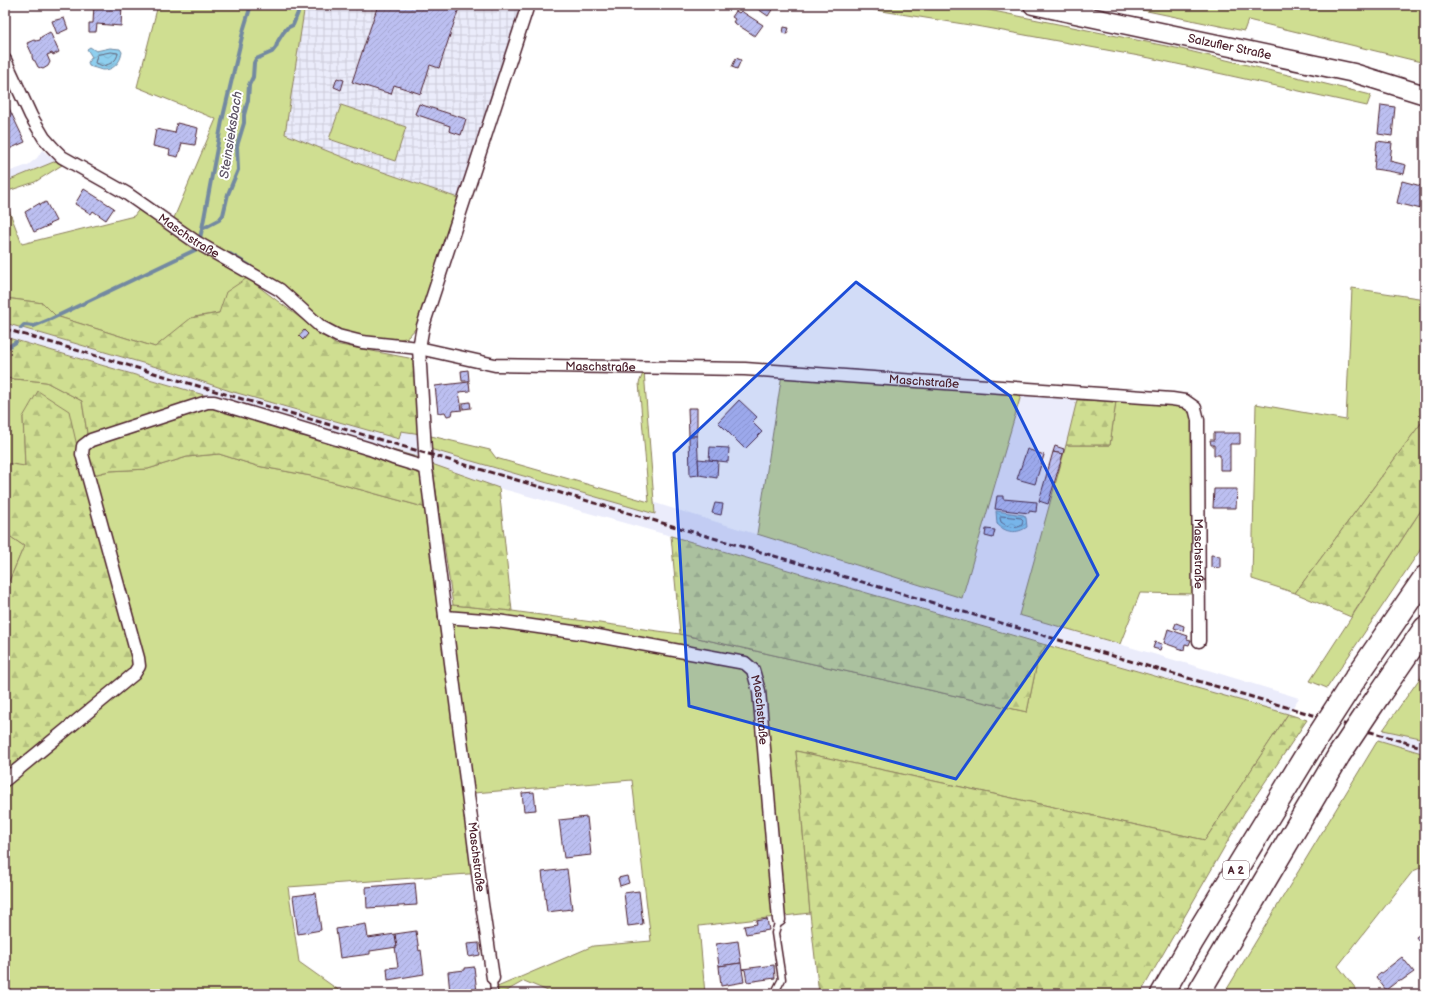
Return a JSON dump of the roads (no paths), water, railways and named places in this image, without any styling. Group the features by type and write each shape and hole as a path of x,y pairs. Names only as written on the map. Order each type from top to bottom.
{"highway":[{"name":"A 2","path":"1162,994 1311,747 1351,685 1425,578"},
{"name":"A 2","path":"1198,994 1339,755 1425,628"}],"main road":[{"name":"Salzufler Straße","path":"1033,5 1354,73 1425,95"}],"street":[{"name":"Maschstraße","path":"493,978 479,884 426,468 419,348 423,326 528,5"},
{"name":"Maschstraße","path":"5,60 31,116 44,138 62,157 126,193 201,244 280,290 321,327 338,336 362,342 419,348 495,365 744,369 1164,398 1185,401 1195,408 1198,420 1199,642"},
{"path":"5,780 134,674 139,666 82,454 83,446 91,440 207,402 214,402 370,449 426,468"},
{"name":"Maschstraße","path":"445,617 497,621 587,634 745,663 753,670 759,691 779,920"}],"lane":[{"path":"774,994 782,978 775,933 779,920"},
{"path":"493,978 494,994"}],"water":[{"path":"90,47 96,51 110,48 120,49 122,52 116,65 110,69 100,70 89,66 88,62 92,57 87,49"},
{"path":"996,511 1024,515 1026,518 1027,527 1019,531 1012,532 1000,527 997,524"}],"waterway":[{"name":"Steinsieksbach","path":"202,229 222,121 244,28 251,5"},
{"name":"Steinsieksbach","path":"200,238 202,229 219,220 223,215 228,194 238,170 237,146 244,123 244,115 248,100 249,85 253,77 254,63 256,59 272,52 283,33 287,28 293,25 301,5"},
{"name":"Steinsieksbach","path":"21,328 24,325 34,326 51,319 197,249"},
{"path":"230,254 250,266"},
{"name":"Steinsieksbach","path":"5,349 16,342"}],"railway":[{"path":"5,329 1425,748"}]}
